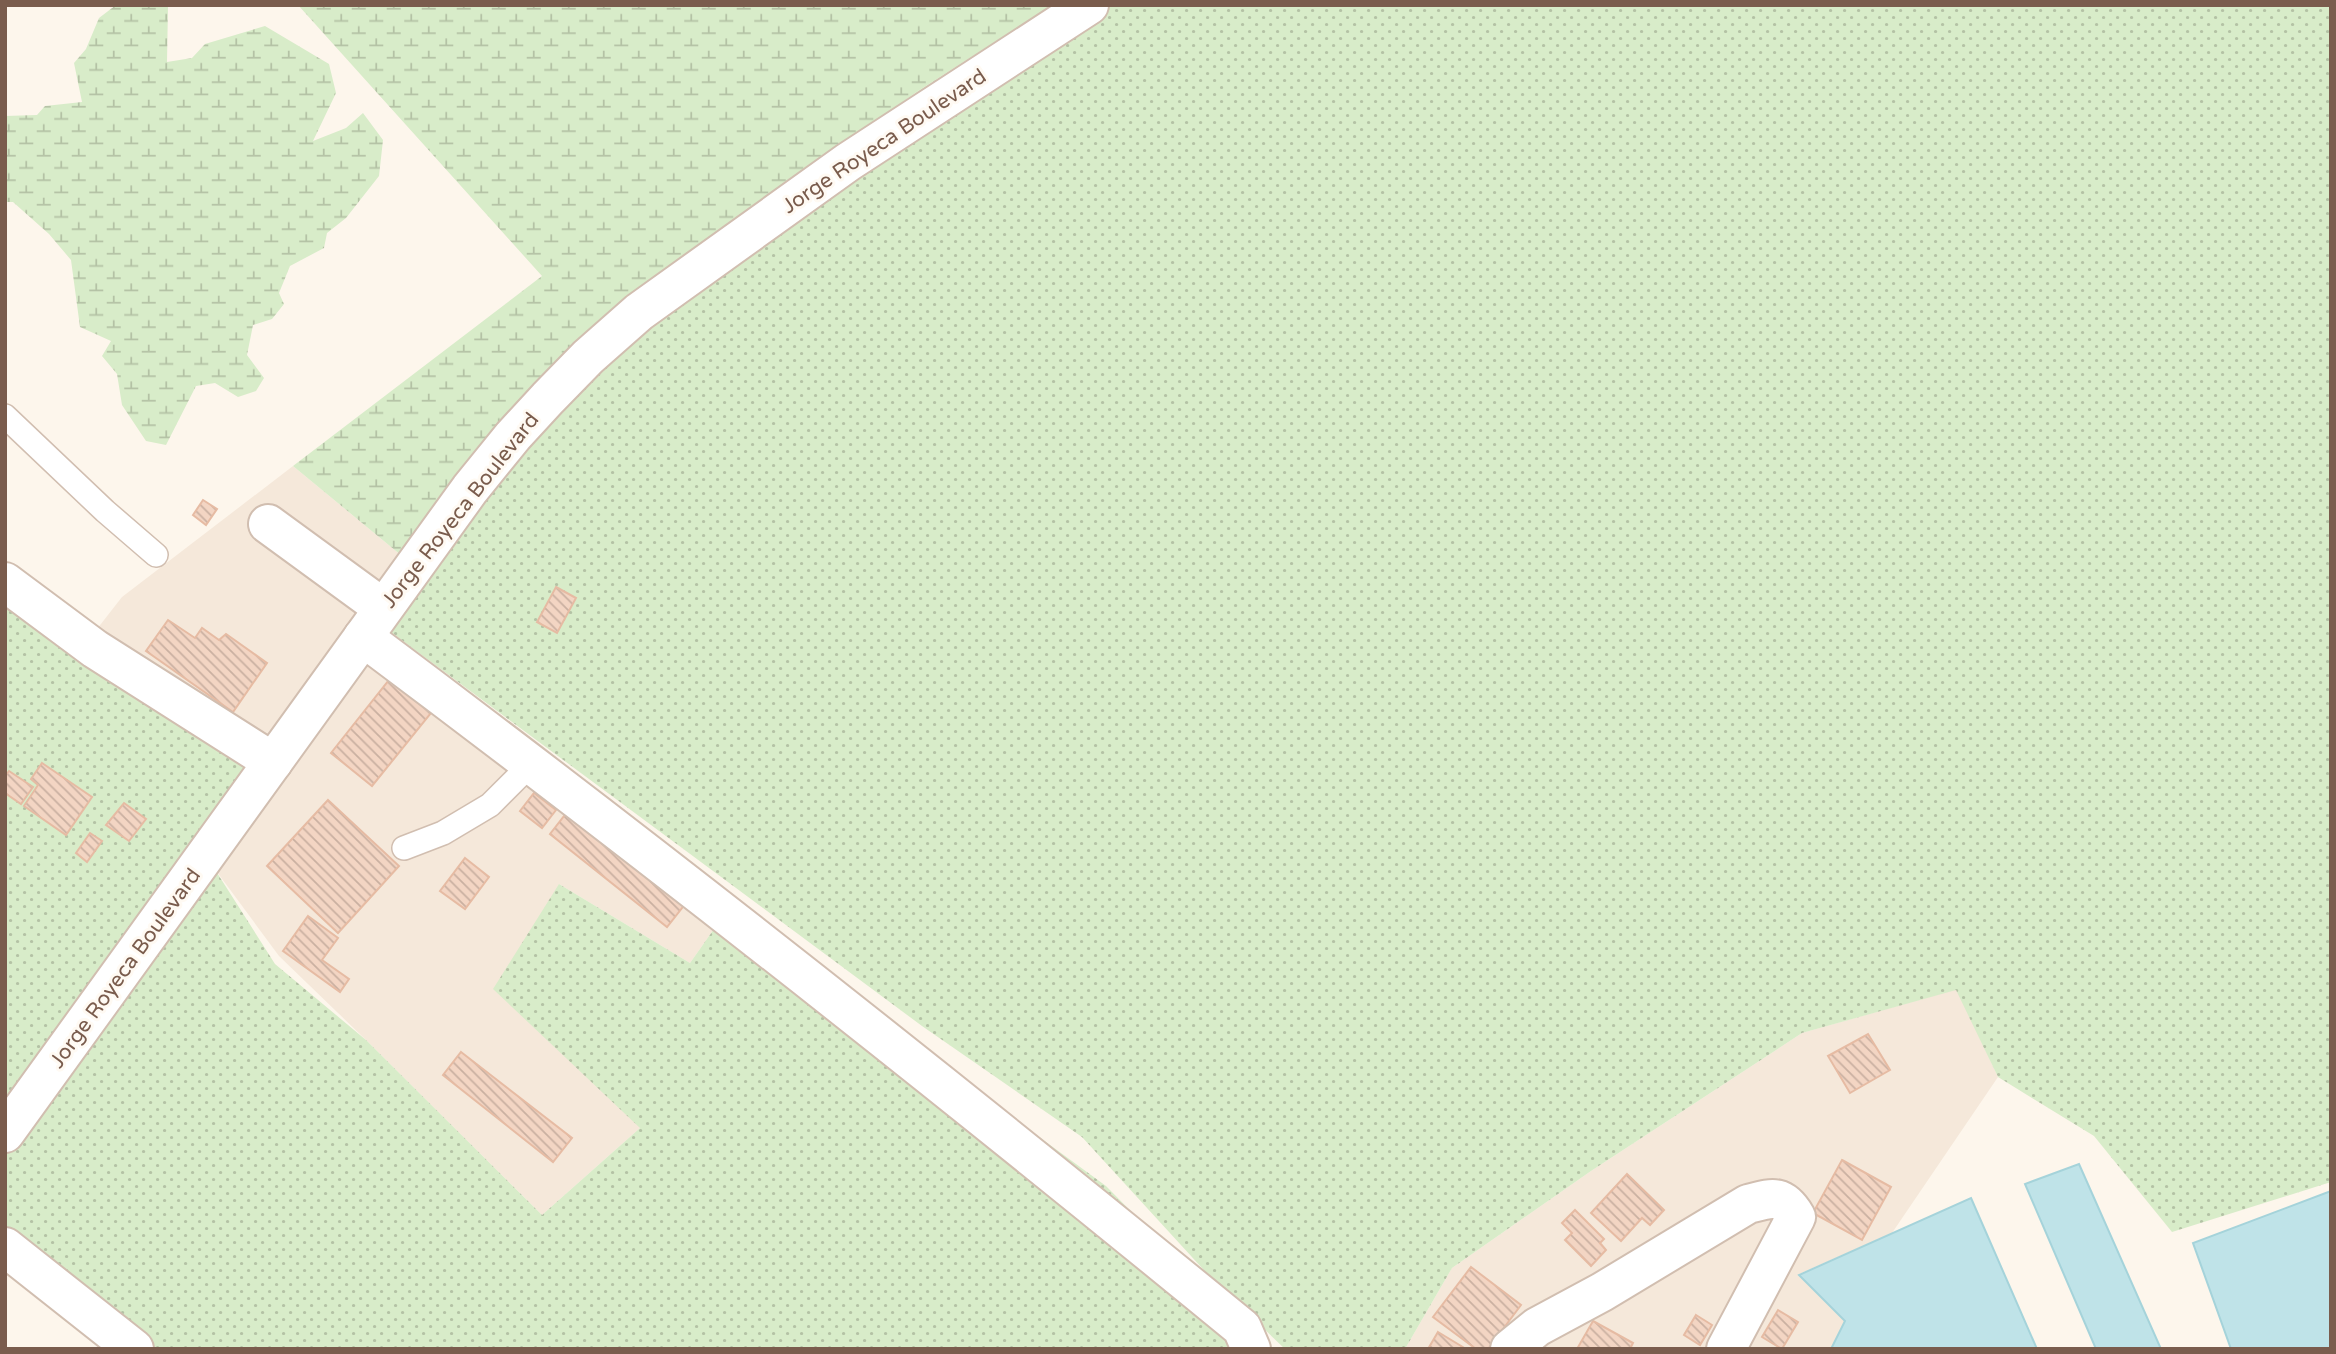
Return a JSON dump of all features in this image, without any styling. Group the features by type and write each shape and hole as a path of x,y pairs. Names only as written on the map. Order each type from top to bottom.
{"street":[{"name":"Jorge Royeca Boulevard","path":"5,1133 470,489 513,436 587,357 639,312 848,162 1089,5"},
{"path":"268,524 373,622 532,763 1080,1196 1242,1328 1251,1349"},
{"path":"5,582 95,649 273,762"},
{"path":"1510,1349 1537,1327 1602,1292 1748,1204 1771,1198 1782,1200 1796,1217 1726,1349"},
{"path":"5,1247 134,1349"}],"lane":[{"path":"5,416 105,511 156,555"},
{"path":"404,848 443,833 490,805 532,763"}],"shaded area":[{"path":"293,466 425,575 384,627 733,902 690,963 559,884 640,1128 542,1215 279,956 214,868 97,629 122,597"},
{"path":"1957,989 1998,1077 1892,1233 1799,1274 1845,1321 1831,1349 1405,1349 1452,1268 1591,1171 1802,1033"}],"green space":[{"path":"116,5 168,6 167,62 192,58 205,44 265,26 329,64 336,93 313,141 346,128 363,113 383,140 379,176 346,218 327,233 324,248 290,266 279,293 284,304 272,319 253,325 247,355 264,378 256,391 238,397 215,383 196,386 166,445 146,441 122,405 117,374 102,356 111,341 80,327 71,260 49,234 13,202 5,202 5,116 37,115 45,106 82,102 74,63 86,49 99,18"},
{"path":"298,5 1053,5 918,91 737,221 620,319 425,575 293,466 542,276"},
{"path":"1053,5 2331,5 2331,1182 2172,1232 2094,1136 1998,1077 1956,990 1802,1033 1591,1171 1452,1268 1405,1349 1285,1349 1213,1280 1082,1137 922,1026 384,627 620,319 918,91"},
{"path":"5,565 294,762 5,1118"},
{"path":"214,868 275,964 366,1040 542,1215 640,1128 493,989 559,884 690,963 733,902 1106,1186 1267,1349 128,1349 5,1258 5,1145"}],"water":[{"path":"2079,1164 2161,1349 2096,1349 2025,1184"},
{"path":"2331,1191 2331,1349 2231,1349 2193,1243"},
{"path":"1971,1198 2037,1349 1831,1349 1845,1321 1799,1275"}],"building":[{"path":"203,500 217,509 206,525 193,515"},
{"path":"556,587 576,598 557,633 537,622"},
{"path":"168,620 195,638 202,628 219,640 226,634 267,663 233,712 146,651"},
{"path":"389,680 431,713 372,786 331,753"},
{"path":"42,763 92,797 66,835 24,806 38,785 31,779"},
{"path":"9,771 33,787 21,804 5,793 5,776"},
{"path":"534,793 556,810 542,828 520,811"},
{"path":"328,800 399,866 338,933 267,866"},
{"path":"124,803 146,819 129,841 106,825"},
{"path":"568,811 686,903 667,927 550,834"},
{"path":"90,833 102,841 87,862 76,853"},
{"path":"465,858 489,877 465,909 440,891"},
{"path":"308,916 338,938 322,960 349,979 340,992 283,951"},
{"path":"1868,1034 1890,1070 1850,1093 1828,1056"},
{"path":"461,1052 572,1138 553,1162 443,1075"},
{"path":"1842,1160 1891,1187 1862,1240 1813,1213"},
{"path":"1627,1174 1664,1210 1650,1225 1642,1218 1621,1241 1591,1213"},
{"path":"1575,1210 1604,1239 1600,1243 1606,1250 1591,1266 1565,1240 1572,1233 1562,1223"},
{"path":"1471,1267 1521,1305 1488,1349 1476,1349 1433,1317"},
{"path":"1778,1310 1798,1322 1782,1349 1762,1337"},
{"path":"1696,1315 1712,1325 1700,1345 1684,1335"},
{"path":"1593,1321 1633,1343 1630,1349 1577,1349"},
{"path":"1438,1332 1466,1349 1428,1349"}]}
